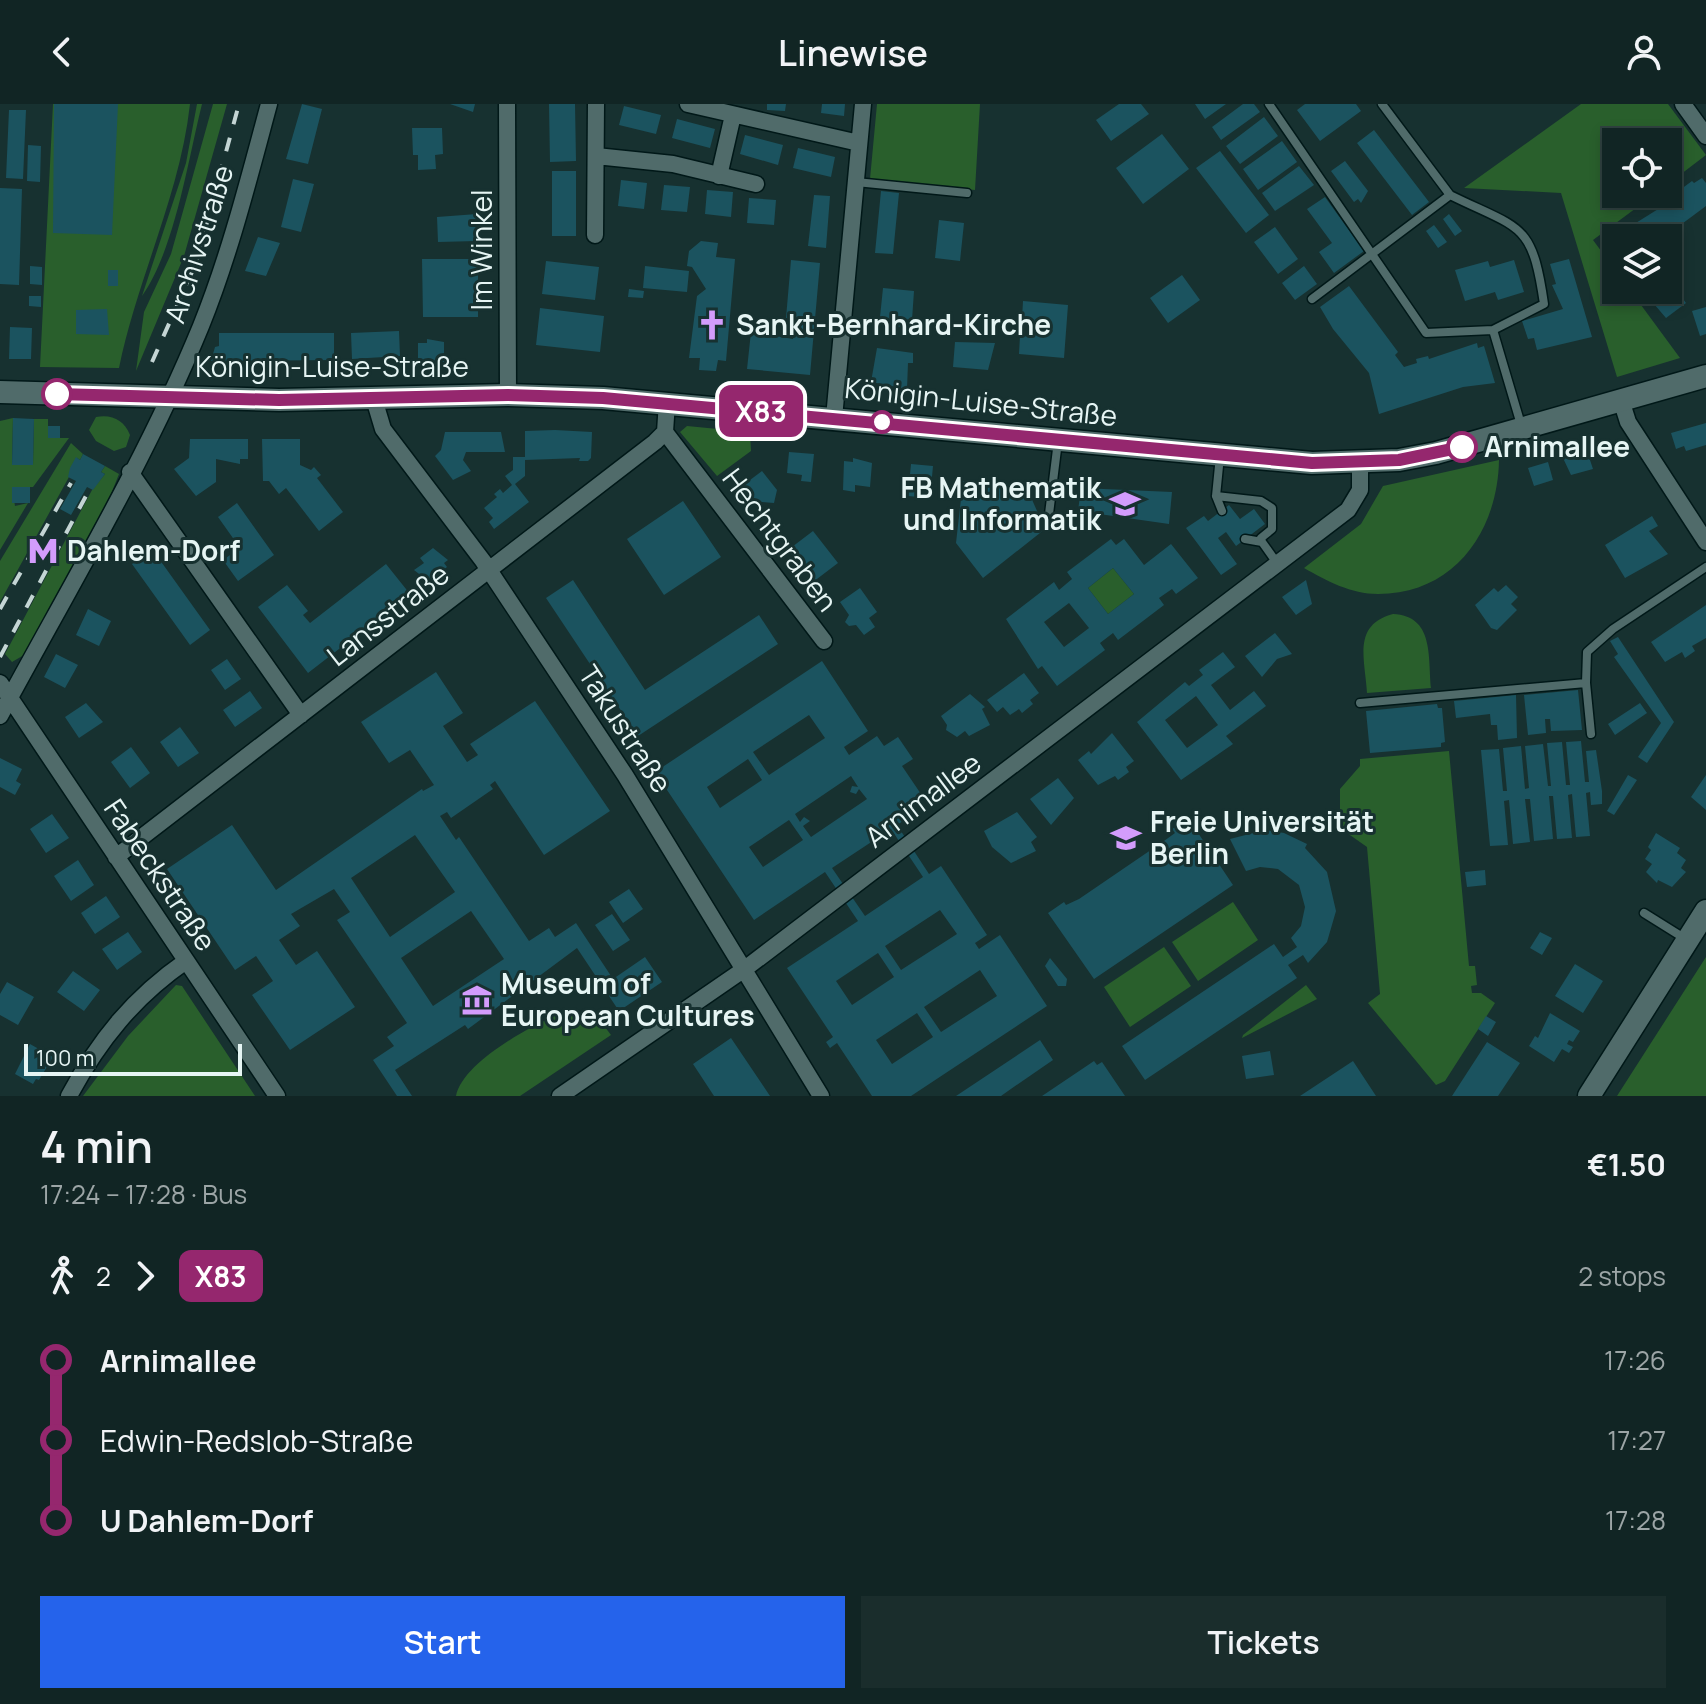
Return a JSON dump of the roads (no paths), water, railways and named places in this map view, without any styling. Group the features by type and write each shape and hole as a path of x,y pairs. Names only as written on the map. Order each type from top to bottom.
{"main road":[{"name":"Königin-Luise-Straße","path":"0,392 374,399 508,395 667,402 1312,463 1427,455 1706,376"},
{"path":"1589,1096 1706,911"}],"street":[{"name":"Archivstraße","path":"0,716 5,691 130,472 169,397 220,275 269,104"},
{"name":"Im Winkel","path":"507,104 508,395"},
{"path":"595,235 596,104"},
{"path":"688,104 731,111 859,143"},
{"path":"834,418 863,104"},
{"path":"1683,104 1706,136"},
{"path":"719,176 731,111"},
{"path":"596,156 673,164 756,184"},
{"name":"Takustraße","path":"374,399 383,429 489,571 625,775 746,968 821,1096"},
{"path":"1621,400 1628,422 1706,542"},
{"path":"665,432 667,402"},
{"name":"Lansstraße","path":"116,857 665,432"},
{"name":"Hechtgraben","path":"665,432 824,641"},
{"name":"Arnimallee","path":"560,1096 746,968 1348,510 1360,490 1360,462"},
{"path":"130,472 301,715"},
{"name":"Fabeckstraße","path":"5,691 277,1096"},
{"path":"69,1096 106,1033 145,992 186,961"}],"lane":[{"path":"1269,104 1426,333 1493,330 1544,304 1531,243 1519,229 1450,195 1382,104"},
{"path":"856,182 967,193"},
{"path":"1312,299 1450,195"},
{"path":"1493,330 1522,429"},
{"path":"1049,514 1058,440"},
{"path":"1220,456 1216,496 1222,511"},
{"path":"1216,496 1268,504 1272,529 1261,538 1277,564"},
{"path":"1245,539 1262,542"},
{"path":"1591,734 1586,683 1587,652 1613,629 1706,567"},
{"path":"1360,703 1586,683"},
{"path":"1644,913 1687,940"}],"railway":[{"path":"152,362 196,263 239,104"},
{"path":"0,609 71,483"},
{"path":"0,657 87,494"}],"place":[{"name":"Sankt-Bernhard-Kirche","path":"712,325"},
{"name":"Arnimallee","path":"1462,447"},
{"name":"FB Mathematik und Informatik","path":"1125,504"},
{"name":"Dahlem-Dorf","path":"43,551"},
{"name":"Freie Universität Berlin","path":"1126,838"},
{"name":"Museum of European Cultures","path":"477,1000"}]}
